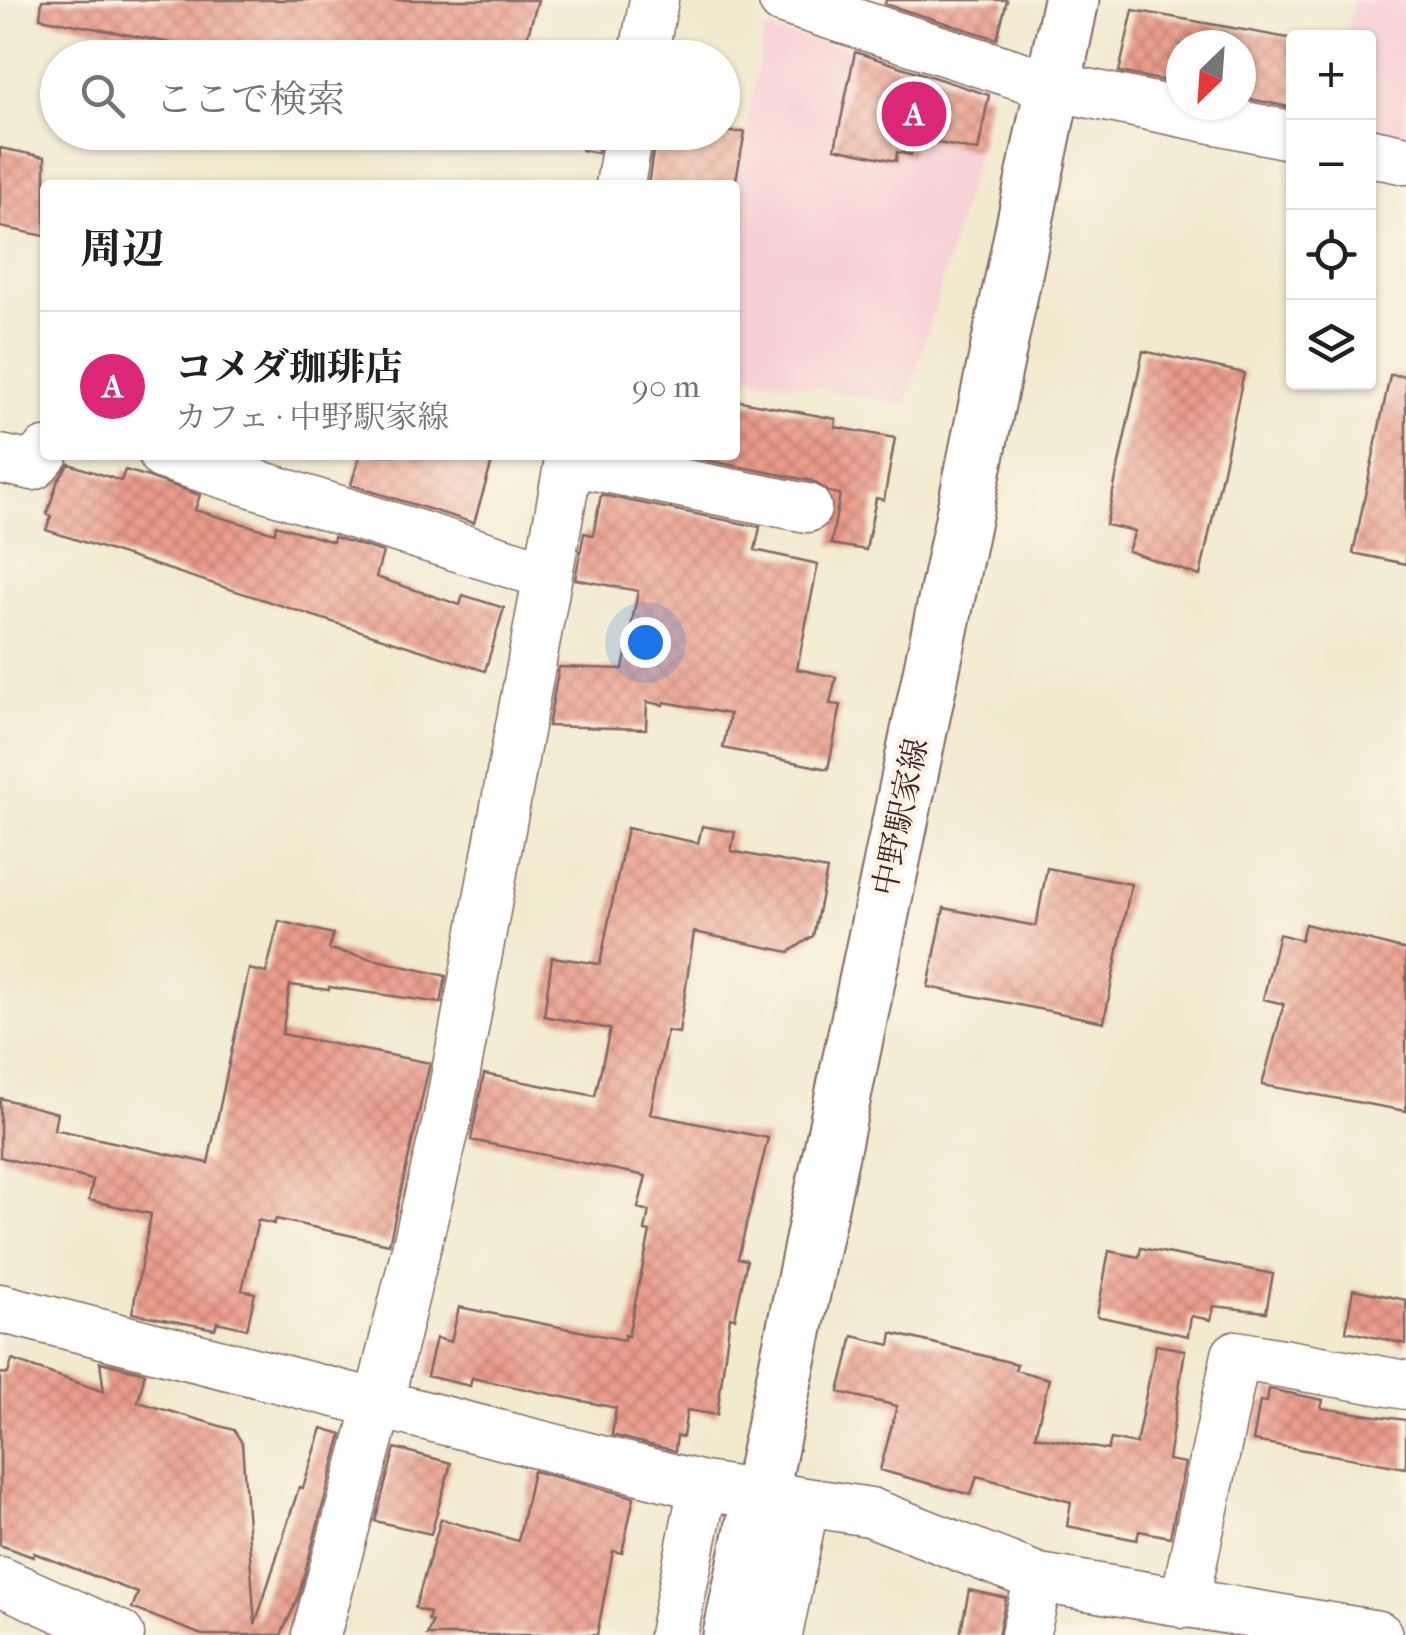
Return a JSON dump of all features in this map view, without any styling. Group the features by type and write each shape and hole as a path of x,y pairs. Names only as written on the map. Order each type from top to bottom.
{"main road":[{"name":"中野駅家線","path":"731,1635 782,1499 1071,0"}],"street":[{"path":"646,40 654,0"},
{"path":"784,0 1053,86 1286,134"},
{"path":"621,180 627,150"},
{"path":"1376,154 1406,160"},
{"path":"0,459 33,466 40,458"},
{"path":"179,460 547,575"},
{"path":"316,1635 380,1402 447,1121 569,460"},
{"path":"579,460 807,508"},
{"path":"0,1308 703,1486 870,1512 1039,1578 1290,1627 1378,1635"},
{"path":"1184,1604 1236,1355 1406,1385"},
{"path":"673,1635 703,1486"},
{"path":"778,1635 782,1499"},
{"path":"1026,1635 1039,1578"},
{"path":"0,1581 120,1635"}],"shaded area":[{"path":"1354,0 1406,0 1406,144 1376,138 1376,30 1347,30"},
{"path":"764,30 855,50 990,90 978,151 907,406 740,373 737,180"}],"building":[{"path":"42,0 538,0 526,40 155,40 40,18"},
{"path":"886,0 1007,0 997,39 885,4"},
{"path":"1133,10 1244,30 1166,30 1166,81 1119,72"},
{"path":"1256,32 1286,38 1286,106 1256,100"},
{"path":"855,52 989,95 978,151 914,138 911,155 897,152 896,161 835,148"},
{"path":"740,132 745,132 736,180 649,180 653,150 740,150"},
{"path":"0,148 45,157 45,180 40,180 40,235 0,227"},
{"path":"1143,351 1244,373 1200,576 1128,551 1135,531 1106,525"},
{"path":"1390,375 1406,376 1406,564 1353,553"},
{"path":"740,401 836,419 835,427 895,438 884,500 876,498 866,550 831,544 840,494 812,481 706,460 740,460"},
{"path":"358,460 493,460 474,523 351,485"},
{"path":"69,464 121,481 125,470 146,476 200,495 195,510 275,533 276,525 383,552 376,577 460,605 463,595 504,608 485,671 46,530 58,480"},
{"path":"601,495 760,527 755,550 818,564 797,669 836,677 830,704 841,705 828,769 723,748 730,714 664,702 647,702 646,729 548,726 559,667 623,669 638,591 575,579 584,533 593,535"},
{"path":"702,826 735,832 731,851 827,870 813,936 789,952 694,932 679,1033 667,1031 650,1114 768,1138 738,1258 747,1260 735,1318 730,1317 717,1415 687,1410 683,1437 677,1436 675,1451 612,1435 616,1408 472,1378 470,1386 427,1376 436,1338 451,1342 459,1307 624,1340 628,1336 650,1232 645,1231 649,1211 638,1208 646,1176 471,1140 484,1074 595,1096 610,1029 544,1016 552,957 600,964 627,828 698,843"},
{"path":"1047,868 1131,884 1104,1022 928,987 944,908 1036,926"},
{"path":"279,921 333,934 329,949 446,976 441,1003 290,985 282,1034 430,1063 389,1244 276,1219 274,1224 258,1220 242,1290 255,1293 247,1329 217,1322 215,1329 132,1313 151,1214 89,1200 93,1180 0,1157 0,1098 57,1113 54,1129 208,1163 249,969 266,973"},
{"path":"1305,924 1406,950 1406,1111 1262,1085 1284,1004 1263,999 1279,934 1301,940"},
{"path":"1141,1248 1273,1274 1266,1312 1214,1306 1211,1320 1191,1316 1188,1336 1097,1316 1109,1251 1139,1257"},
{"path":"1353,1289 1406,1300 1406,1344 1346,1331"},
{"path":"892,1333 1017,1364 1015,1370 1049,1379 1035,1436 1108,1450 1111,1439 1136,1444 1156,1345 1185,1350 1168,1460 1185,1463 1170,1537 1139,1531 1137,1540 1067,1526 1071,1502 977,1476 971,1495 880,1470 897,1406 839,1392 853,1336 890,1345"},
{"path":"12,1360 104,1392 100,1362 145,1373 138,1402 234,1430 242,1443 255,1625 322,1428 342,1434 298,1598 281,1635 202,1635 132,1608 138,1593 34,1553 33,1557 0,1545 0,1373 8,1374"},
{"path":"1269,1389 1323,1400 1321,1408 1406,1420 1406,1468 1253,1441 1260,1401 1267,1402"},
{"path":"395,1448 451,1463 431,1534 375,1521"},
{"path":"533,1471 634,1497 622,1553 613,1551 597,1635 427,1635 432,1622 428,1620 430,1613 415,1608 441,1519 518,1541"},
{"path":"969,1590 1006,1598 998,1635 960,1635"}],"place":[{"name":"コメダ珈琲店","path":"914,114"}]}
